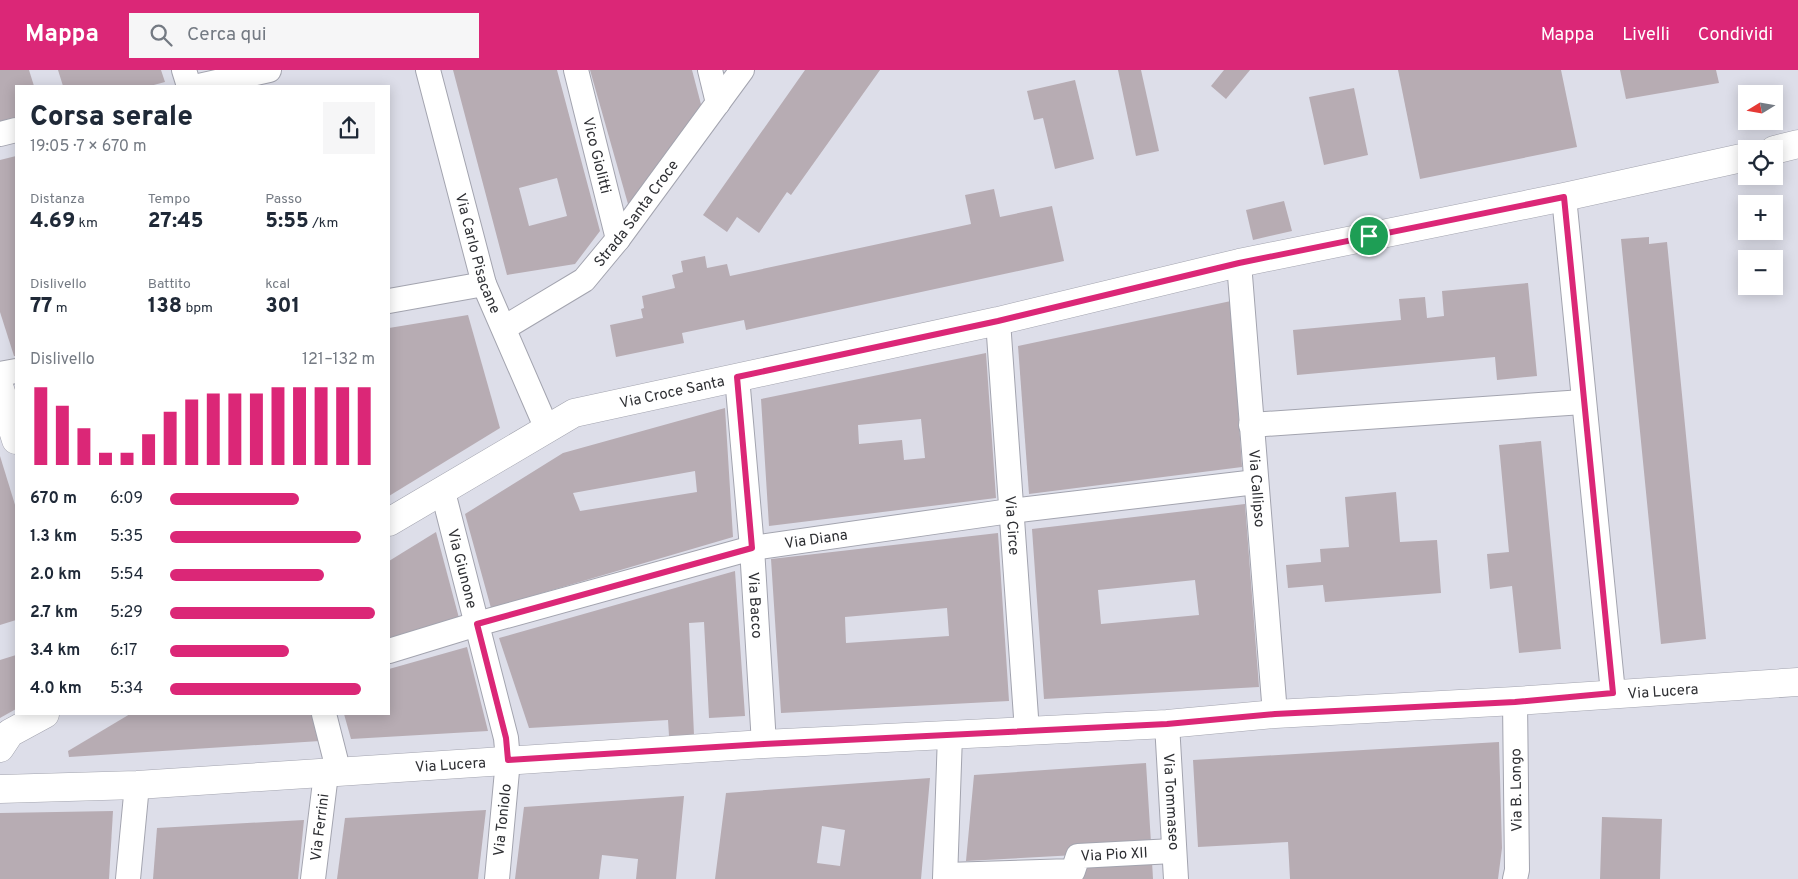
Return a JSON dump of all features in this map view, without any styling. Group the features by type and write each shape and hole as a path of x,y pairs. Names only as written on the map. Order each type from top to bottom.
{"street":[{"path":"184,70 189,85"},
{"path":"203,85 268,70"},
{"name":"Via Carlo Pisacane","path":"428,70 484,284 547,429"},
{"name":"Vico Giolitti","path":"576,70 618,239"},
{"path":"710,70 718,103"},
{"name":"Strada Santa Croce","path":"504,328 584,280 618,239 742,70"},
{"path":"0,134 15,130"},
{"path":"1783,148 1798,144"},
{"name":"Via Croce Santa","path":"390,521 443,492 574,413 998,321 1239,263 1564,197 1738,159"},
{"path":"1564,197 1613,693"},
{"name":"Via Callipso","path":"1239,263 1275,714"},
{"path":"390,302 484,284"},
{"name":"Via Circe","path":"998,321 1027,731"},
{"path":"0,374 15,371"},
{"name":"Via Bacco","path":"737,377 752,548 764,744"},
{"path":"0,389 15,437"},
{"path":"1251,425 1583,402"},
{"name":"Via Diana","path":"390,651 477,624 752,548 1010,511 1256,482"},
{"name":"Via Giunone","path":"443,492 506,738 508,760"},
{"name":"Via Lucera","path":"0,789 137,785 764,744 1167,724 1275,714 1515,702 1613,693 1798,682"},
{"name":"Via B. Longo","path":"1515,702 1517,870 1515,879"},
{"path":"0,748 10,733 43,715"},
{"path":"324,715 333,773"},
{"name":"Via Tommaseo","path":"1167,724 1176,879"},
{"path":"945,877 950,735"},
{"name":"Via Toniolo","path":"496,879 508,760"},
{"name":"Via Ferrini","path":"312,879 333,773"},
{"path":"128,879 137,785"},
{"name":"Via Pio XII","path":"945,877 1073,871 1078,856 1174,851"}],"building":[{"path":"0,70 29,70 34,85 15,85 15,122 0,126"},
{"path":"58,70 161,70 165,82 154,85 63,85"},
{"path":"453,70 557,70 600,231 575,264 507,275","holes":["557,178 567,216 529,226 519,188"]},
{"path":"590,70 692,70 703,112 630,211"},
{"path":"805,70 880,70 791,195 787,192 759,233 737,217 727,232 703,215"},
{"path":"1118,70 1141,70 1159,151 1136,156"},
{"path":"1224,70 1250,70 1226,99 1211,86"},
{"path":"1398,70 1561,70 1577,147 1420,179"},
{"path":"1620,70 1716,70 1719,83 1626,99"},
{"path":"1075,80 1094,159 1055,169 1043,118 1034,120 1027,91"},
{"path":"1354,88 1368,155 1324,165 1309,97"},
{"path":"15,156 15,356 0,312 0,160"},
{"path":"994,189 1000,217 1052,206 1064,261 746,330 744,320 682,333 684,343 616,357 610,325 643,318 641,309 644,308 642,296 675,288 672,275 683,272 681,261 705,256 707,268 727,264 730,276 971,224 965,195"},
{"path":"1284,201 1292,231 1253,240 1246,210"},
{"path":"1649,237 1649,244 1667,242 1706,639 1661,644 1621,239"},
{"path":"1528,283 1537,376 1497,380 1495,357 1297,375 1293,330 1401,320 1399,299 1425,297 1427,318 1444,316 1442,291"},
{"path":"1231,301 1242,467 1029,494 1018,346"},
{"path":"468,315 500,428 390,495 390,328"},
{"path":"986,353 996,498 769,526 761,399","holes":["921,419 925,458 904,460 902,440 859,444 858,425"]},
{"path":"725,408 733,537 491,608 465,514 563,453","holes":["695,471 697,492 580,511 573,493"]},
{"path":"1541,441 1561,649 1519,653 1512,586 1490,589 1487,554 1509,552 1499,445"},
{"path":"0,456 15,505 15,620 0,625"},
{"path":"1396,492 1400,542 1437,540 1441,593 1325,602 1323,585 1288,588 1286,565 1321,562 1320,549 1349,547 1345,497"},
{"path":"1245,504 1259,687 1044,699 1032,529","holes":["1195,580 1199,615 1101,624 1098,590"]},
{"path":"436,532 459,618 390,639 390,560"},
{"path":"998,533 1009,701 781,713 771,559","holes":["947,608 949,636 846,643 845,617"]},
{"path":"735,571 745,716 709,718 704,622 689,623 694,735 669,736 668,720 529,728 499,638"},
{"path":"467,647 488,731 351,739 344,715 390,715 390,669"},
{"path":"15,655 15,710 0,718 0,660"},
{"path":"128,715 312,715 320,741 69,757 68,751"},
{"path":"1499,742 1502,848 1498,879 1290,879 1288,842 1198,847 1193,760"},
{"path":"1146,763 1151,843 1076,855 966,861 974,775"},
{"path":"930,778 921,879 715,879 726,793","holes":["822,826 845,830 840,866 817,863"]},
{"path":"684,796 676,879 636,879 638,859 602,855 599,879 515,879 524,807"},
{"path":"486,810 478,879 337,879 345,818"},
{"path":"113,811 109,879 0,879 0,813"},
{"path":"1602,817 1662,819 1660,879 1600,879"},
{"path":"304,820 298,879 153,879 157,828"},
{"path":"1152,861 1153,879 1080,879 1080,865"}],"route":[{"path":"1564,197 1613,693 1515,702 1275,714 1167,724 764,744 508,760 506,738 477,624 752,548 737,377 998,321 1239,263 1369,236 1564,197"}]}
